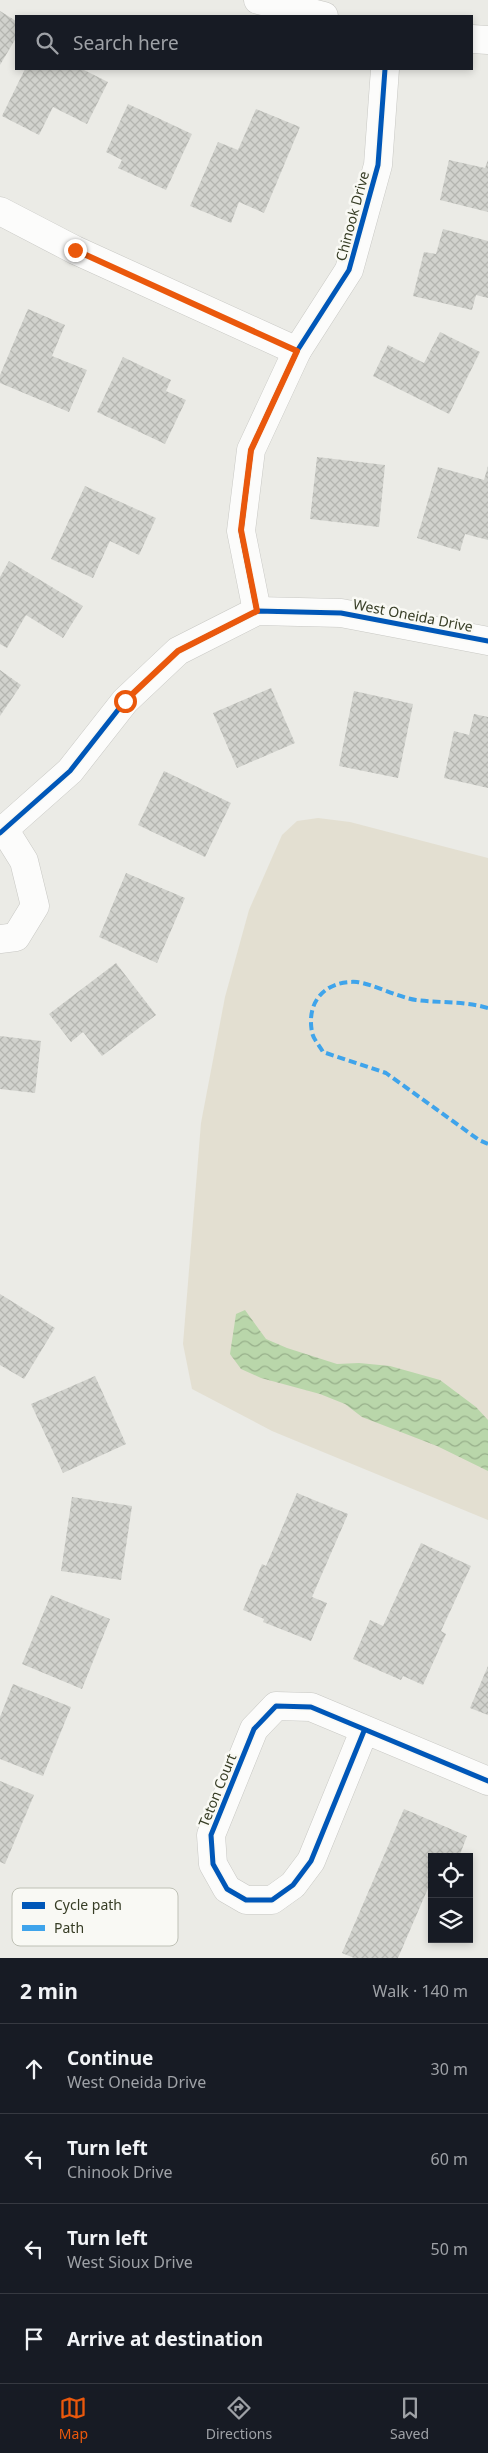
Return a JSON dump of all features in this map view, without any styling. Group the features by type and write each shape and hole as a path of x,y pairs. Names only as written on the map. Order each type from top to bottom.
{"street":[{"path":"258,0 320,15"},
{"path":"473,40 488,40"},
{"name":"Chinook Drive","path":"257,611 241,530 251,450 297,351 350,270 378,165 386,70"},
{"path":"0,211 75,250 297,351"},
{"name":"West Oneida Drive","path":"2,831 70,771 125,701 178,651 257,611 342,613 488,641"},
{"path":"0,940 16,937 34,906 24,861 2,831"},
{"name":"Teton Court","path":"364,1731 311,1861 293,1886 272,1900 246,1900 227,1889 213,1864 211,1835 254,1729 276,1706 311,1707 364,1731 488,1781"}],"shaded area":[{"path":"318,818 350,822 488,858 488,1520 272,1431 192,1389 183,1344 201,1123 225,997 249,910 282,835 297,821"}],"water":[{"path":"245,1310 266,1339 287,1348 337,1364 359,1363 390,1366 440,1380 476,1407 488,1420 488,1471 437,1446 362,1417 345,1404 320,1394 261,1378 241,1369 230,1354 236,1314"}],"building":[{"path":"0,11 15,20 15,40 0,65"},
{"path":"25,70 84,70 108,82 87,124 53,107 39,135 2,116"},
{"path":"128,104 192,134 166,190 118,168 122,160 106,152"},
{"path":"256,109 300,127 264,213 239,202 231,223 190,206 218,142 238,150"},
{"path":"449,160 485,168 488,160 488,212 440,200"},
{"path":"443,229 488,241 488,298 476,295 472,310 413,296 424,252 436,254"},
{"path":"28,309 65,325 52,356 87,370 69,412 0,383 0,375"},
{"path":"440,332 480,352 449,414 373,376 388,345 424,363"},
{"path":"123,357 171,380 166,391 186,400 165,444 97,412"},
{"path":"317,457 385,465 379,527 310,519"},
{"path":"488,466 488,540 465,534 460,551 417,538 438,467 484,480"},
{"path":"85,486 156,518 139,555 110,541 93,578 51,559"},
{"path":"9,561 83,606 63,638 26,615 7,648 0,644 0,577"},
{"path":"0,670 21,685 0,716"},
{"path":"271,688 295,743 237,768 213,713"},
{"path":"354,691 413,704 398,778 339,766"},
{"path":"474,714 488,717 488,788 444,778 454,731 469,735"},
{"path":"164,771 231,803 205,857 138,825"},
{"path":"126,873 185,898 157,963 99,937"},
{"path":"116,963 156,1015 102,1056 83,1032 71,1042 49,1014"},
{"path":"0,1036 41,1041 35,1093 0,1089"},
{"path":"0,1294 55,1328 24,1379 0,1365"},
{"path":"95,1376 126,1444 63,1473 31,1404"},
{"path":"297,1493 348,1514 312,1597 327,1603 311,1641 263,1622 264,1619 243,1610 262,1564 266,1566"},
{"path":"72,1497 132,1506 121,1580 61,1571"},
{"path":"421,1543 471,1566 441,1631 446,1634 423,1685 403,1676 401,1680 353,1659 370,1620 383,1626"},
{"path":"51,1595 110,1619 82,1689 22,1664"},
{"path":"488,1666 488,1715 470,1708"},
{"path":"13,1684 71,1707 43,1776 0,1759 0,1717"},
{"path":"0,1781 34,1795 5,1864 0,1862"},
{"path":"404,1809 467,1836 461,1853 428,1853 428,1888 398,1958 354,1958 342,1953"}],"marked path":[{"path":"488,1008 461,1003 416,1000 363,983 346,982 328,989 321,995 315,1002 311,1021 313,1035 323,1052 386,1073 479,1140 488,1144"}],"cycle path":[{"path":"257,611 241,531 251,450 297,351 349,270 378,165 385,70"},
{"path":"0,833 70,771 125,701 178,651 257,611 341,613 488,641"},
{"path":"364,1731 311,1861 293,1885 272,1900 246,1900 227,1889 213,1864 211,1835 254,1729 276,1706 311,1707 488,1781"}],"route":[{"path":"75,250 297,351 251,450 241,530 257,611 178,651 125,701"}]}
